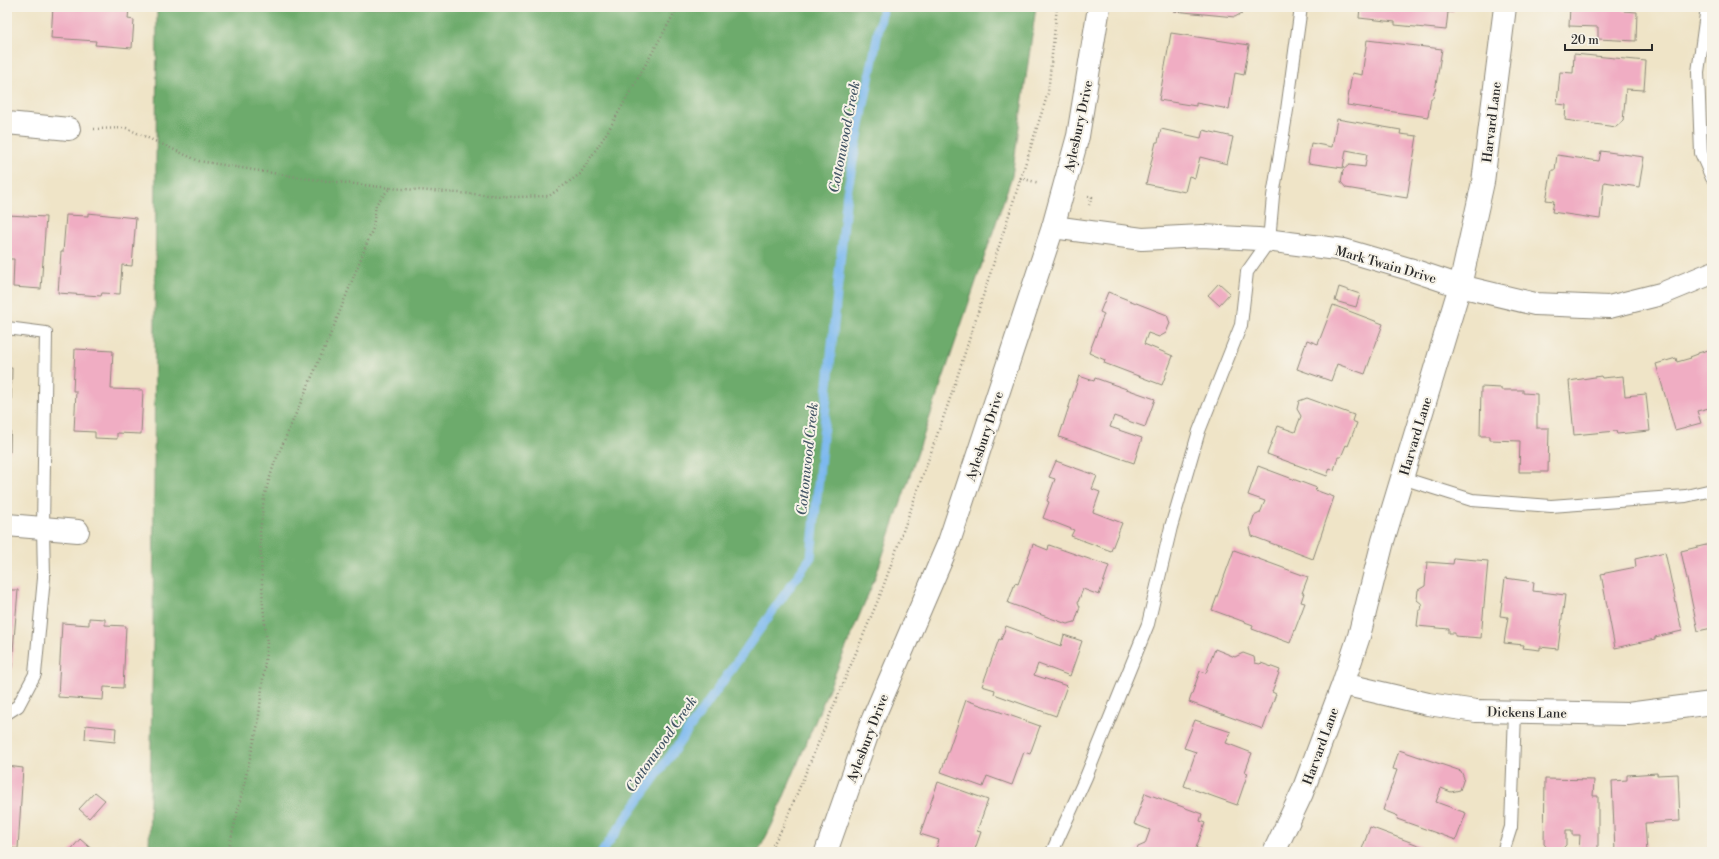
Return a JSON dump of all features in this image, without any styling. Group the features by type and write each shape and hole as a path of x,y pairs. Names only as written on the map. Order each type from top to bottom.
{"street":[{"name":"Aylesbury Drive","path":"826,852 872,720 949,542 1053,227 1078,136 1099,7"},
{"name":"Harvard Lane","path":"1274,852 1302,793 1343,684 1359,636 1382,541 1460,286 1483,182 1505,7"},
{"path":"7,123 69,129"},
{"name":"Mark Twain Drive","path":"1053,227 1142,239 1202,236 1269,241 1344,250 1410,269 1460,286 1535,304 1609,307 1661,294 1712,273"},
{"path":"7,525 78,531"},
{"name":"Dickens Lane","path":"1343,684 1428,704 1476,711 1628,714 1712,703"}],"lane":[{"path":"1052,852 1086,777 1148,624 1171,527 1199,431 1241,325 1247,272 1269,241 1273,196 1287,110 1301,7"},
{"path":"1707,7 1698,72 1701,153 1712,178"},
{"path":"7,328 46,333 43,527 44,578 35,674 18,706 7,713"},
{"path":"1402,478 1472,500 1551,506 1686,496 1712,490"},
{"path":"1503,852 1511,827 1515,712"}],"path":[{"path":"69,129 126,128 200,161 303,178 390,188 515,197 549,196 580,174 608,131 678,7"},
{"path":"769,852 783,827 881,593 952,393 1048,93 1058,7"},
{"path":"228,852 258,724 267,643 263,606 260,533 264,497 274,464 334,326 372,228 376,204 390,188"}],"green space":[{"path":"157,7 1036,7 1012,176 875,578 772,825 758,852 149,852 153,640"}],"building":[{"path":"7,7 11,7 9,41 7,41"},
{"path":"53,7 129,7 128,19 134,20 132,48 95,45 96,41 51,38"},
{"path":"1173,7 1242,7 1242,13 1235,17 1173,11"},
{"path":"1360,7 1454,7 1453,12 1448,12 1446,30 1395,25 1395,22 1359,18"},
{"path":"1570,7 1625,7 1624,11 1637,12 1636,41 1598,39 1598,27 1569,26"},
{"path":"1171,33 1249,45 1244,75 1235,73 1229,109 1196,103 1196,106 1159,100"},
{"path":"1367,40 1442,49 1435,91 1433,98 1431,98 1428,117 1347,105 1352,73 1362,75"},
{"path":"1574,54 1646,61 1644,90 1626,89 1623,121 1616,127 1565,120 1566,105 1557,104 1560,72 1573,73"},
{"path":"1337,119 1401,130 1400,134 1417,136 1407,198 1346,188 1341,182 1343,170 1349,165 1365,167 1367,154 1346,150 1343,168 1308,163 1311,143 1332,147"},
{"path":"1161,129 1201,138 1203,130 1233,137 1227,164 1200,157 1195,178 1189,176 1185,192 1146,184 1156,142 1158,142"},
{"path":"1601,151 1644,157 1639,187 1604,182 1600,219 1552,212 1554,201 1546,200 1552,170 1555,170 1557,155 1599,161"},
{"path":"88,213 136,218 132,266 122,265 120,294 102,293 101,296 58,293 66,215 88,216"},
{"path":"7,215 46,217 41,289 13,287 14,259 7,259"},
{"path":"1219,283 1230,293 1219,305 1208,295"},
{"path":"1339,287 1360,294 1356,307 1335,301"},
{"path":"1108,292 1167,315 1170,323 1166,333 1159,337 1148,333 1144,344 1173,356 1162,385 1104,363 1105,360 1089,353 1104,314 1100,312"},
{"path":"1333,305 1383,324 1365,374 1337,364 1331,381 1297,369 1307,340 1318,344"},
{"path":"75,349 113,351 111,389 143,390 141,434 117,433 117,439 95,438 95,432 74,431 76,391 73,391"},
{"path":"1712,349 1712,416 1709,408 1697,411 1701,423 1675,430 1656,364 1676,358 1677,362"},
{"path":"7,368 12,368 10,452 7,452"},
{"path":"1079,376 1094,381 1095,378 1155,399 1145,427 1114,416 1110,427 1142,438 1134,463 1059,437"},
{"path":"1601,376 1602,378 1623,376 1625,396 1646,394 1650,431 1617,434 1616,431 1574,435 1569,381"},
{"path":"1481,387 1501,388 1501,390 1523,390 1523,393 1537,394 1537,428 1549,428 1548,472 1519,472 1520,441 1490,440 1490,436 1480,436"},
{"path":"1307,398 1354,415 1352,421 1357,423 1348,446 1346,445 1341,457 1338,457 1334,470 1330,468 1327,476 1267,454 1278,426 1295,432 1301,416 1297,409 1299,401"},
{"path":"1056,461 1097,476 1092,489 1100,492 1093,512 1122,523 1111,551 1071,536 1074,530 1043,518 1055,479 1049,477"},
{"path":"1258,466 1317,488 1315,490 1334,497 1313,559 1252,536 1250,528 1254,516 1260,513 1265,501 1248,495"},
{"path":"1033,544 1048,550 1049,545 1109,566 1099,595 1083,589 1078,602 1080,607 1075,622 1067,624 1008,603 1015,583 1018,584"},
{"path":"1710,544 1712,554 1712,628 1698,631 1681,551"},
{"path":"1234,550 1308,577 1302,593 1304,593 1301,602 1305,603 1290,643 1252,629 1253,625 1212,610"},
{"path":"1665,552 1682,631 1615,648 1601,574 1636,567 1635,559"},
{"path":"1454,558 1488,561 1481,638 1455,636 1455,633 1449,633 1449,629 1417,626 1419,610 1421,610 1422,604 1417,600 1418,590 1425,586 1427,562 1453,564"},
{"path":"1505,578 1534,582 1533,591 1565,595 1558,649 1540,647 1540,650 1523,648 1524,645 1504,643 1508,617 1500,616"},
{"path":"7,590 18,590 11,676 7,676"},
{"path":"89,618 105,619 105,625 126,626 123,688 104,687 103,700 58,697 62,623 89,625"},
{"path":"1006,626 1061,646 1064,635 1082,641 1070,676 1038,664 1034,675 1067,686 1056,716 994,694 995,690 982,686 999,639 1001,640"},
{"path":"1215,649 1235,657 1243,653 1254,657 1255,663 1261,663 1280,670 1272,692 1276,694 1263,729 1189,702 1200,671 1206,673"},
{"path":"966,700 1040,726 1030,754 1024,752 1012,785 987,776 983,787 941,772"},
{"path":"1195,720 1231,732 1226,743 1252,753 1245,772 1248,773 1237,805 1184,786 1196,752 1184,748"},
{"path":"86,725 116,728 115,742 85,739"},
{"path":"1399,750 1461,771 1464,778 1460,790 1451,792 1441,788 1436,802 1466,813 1456,840 1397,819 1398,816 1383,810 1397,770 1393,769"},
{"path":"7,766 23,768 18,849 7,848"},
{"path":"1657,773 1657,775 1678,774 1680,821 1645,823 1647,852 1615,852 1612,781 1627,780 1627,775"},
{"path":"1545,779 1594,780 1593,796 1598,796 1598,852 1579,852 1580,835 1572,835 1572,830 1566,830 1566,845 1560,851 1549,850 1544,844"},
{"path":"938,782 988,800 977,831 981,832 974,852 935,852 939,840 920,834"},
{"path":"95,792 105,800 89,818 79,809"},
{"path":"1145,793 1202,814 1200,821 1205,823 1196,848 1203,850 1202,852 1136,852 1138,847 1145,844 1150,830 1134,824"},
{"path":"1370,827 1437,852 1361,852"},
{"path":"80,839 95,852 69,852"}],"waterway":[{"name":"Cottonwood Creek","path":"602,852 811,557 847,193 883,7"}]}
